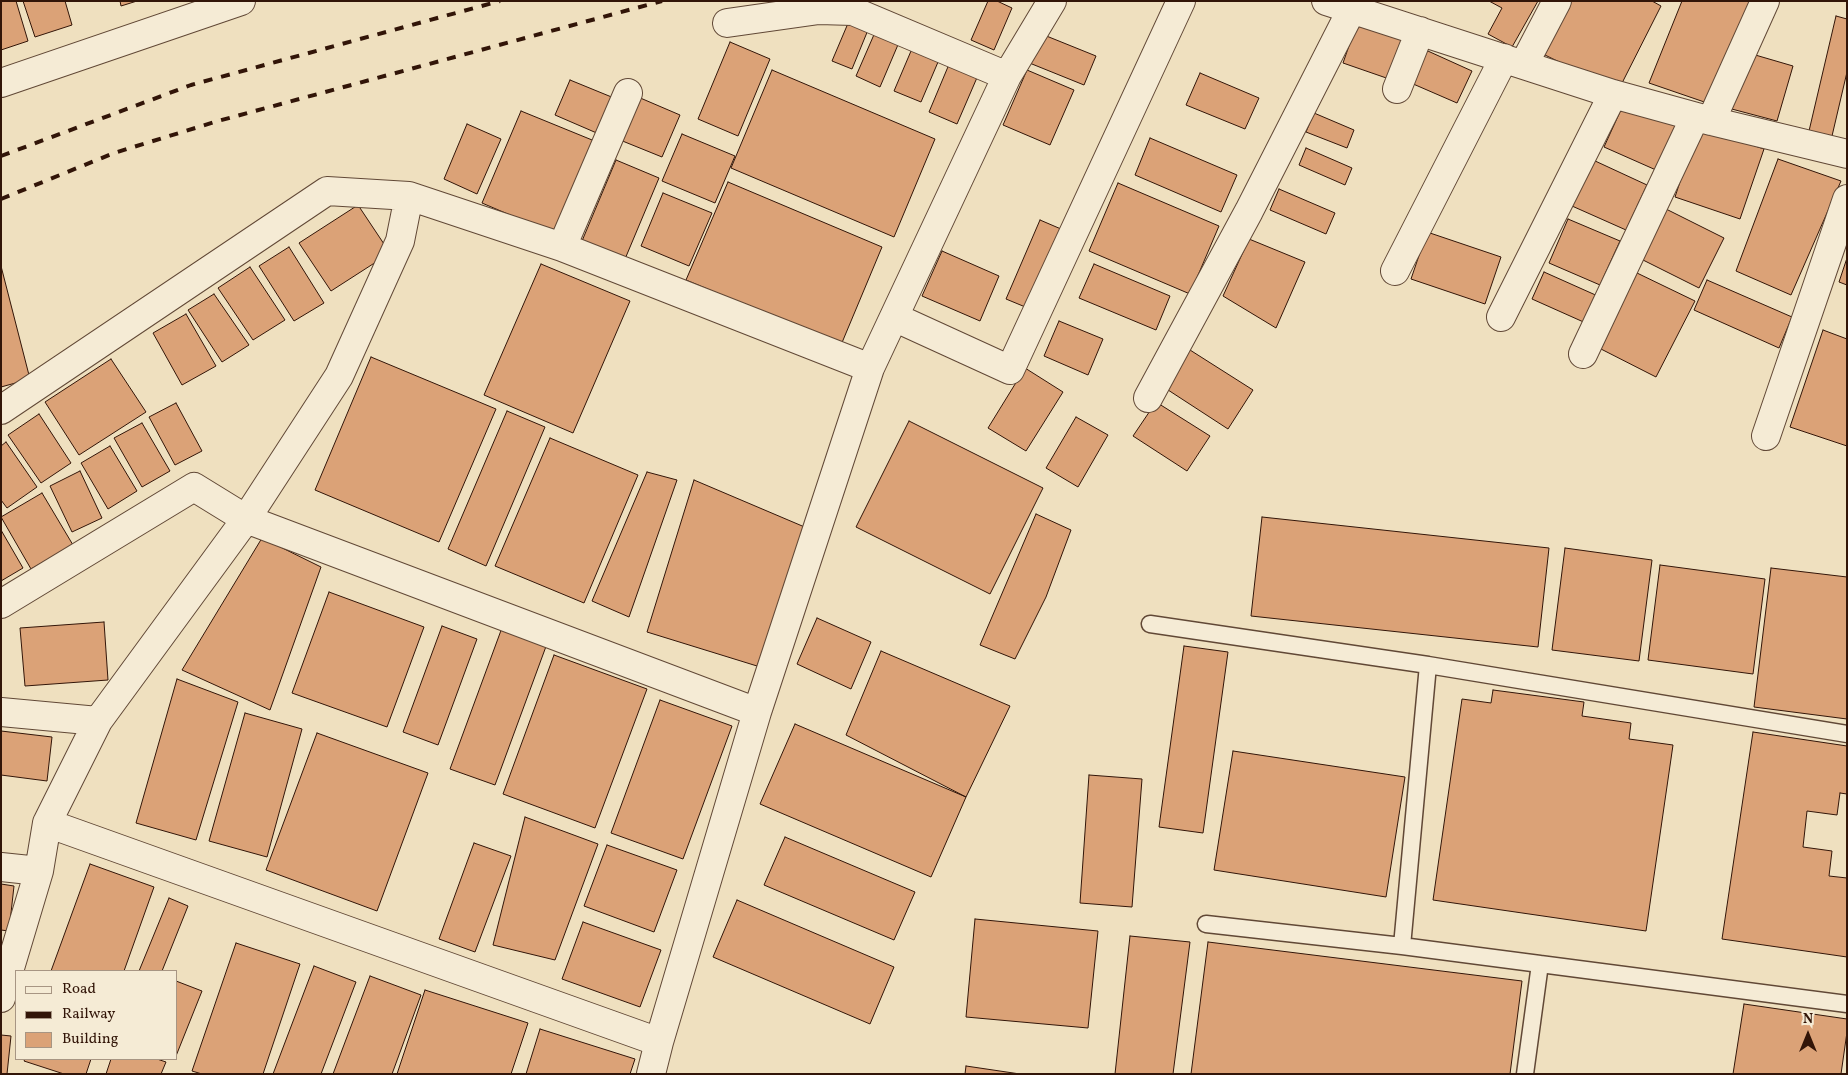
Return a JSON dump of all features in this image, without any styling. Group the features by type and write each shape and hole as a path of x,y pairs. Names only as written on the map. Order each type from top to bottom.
{"street":[{"path":"651,1074 756,712 870,368 1008,76 1052,1"},
{"path":"894,316 1010,370 1181,1"},
{"path":"1395,271 1514,61 1557,1"},
{"path":"1583,354 1765,1"},
{"path":"1,83 227,4"},
{"path":"1148,398 1249,211 1345,4 1420,31 1613,94 1703,119 1847,154"},
{"path":"727,23 819,10 852,11 1008,76"},
{"path":"1397,89 1420,31"},
{"path":"562,247 628,93"},
{"path":"1501,317 1613,94"},
{"path":"1,410 327,191 409,196 562,247 870,368"},
{"path":"1,998 39,871 47,823 98,721 246,519 339,376 400,241 409,196"},
{"path":"1766,436 1847,199"},
{"path":"1,604 194,487 246,519 756,712"},
{"path":"1,712 98,721"},
{"path":"47,823 659,1042"},
{"path":"1,868 39,871"}],"lane":[{"path":"1150,624 1428,664 1847,734"},
{"path":"1402,946 1428,664"},
{"path":"1206,924 1402,946 1847,1004"},
{"path":"1525,1074 1540,964"}],"building":[{"path":"1,1 16,1 28,41 1,50"},
{"path":"23,1 65,1 72,25 35,37"},
{"path":"120,1 137,1 121,6"},
{"path":"988,1 997,1 1012,8 994,50 971,40"},
{"path":"1489,1 1538,1 1512,47 1488,34 1502,8"},
{"path":"1569,1 1652,1 1661,6 1618,91 1543,54"},
{"path":"1682,1 1762,1 1716,106 1649,83"},
{"path":"1836,16 1847,19 1847,72 1832,136 1809,131"},
{"path":"1358,20 1413,40 1395,81 1343,63"},
{"path":"849,21 868,30 852,69 832,61"},
{"path":"876,30 900,40 880,87 856,76"},
{"path":"1039,33 1096,56 1084,85 1027,62"},
{"path":"730,42 770,59 738,136 698,119"},
{"path":"914,44 941,55 921,102 894,91"},
{"path":"1419,47 1472,71 1457,103 1404,80"},
{"path":"1745,52 1793,66 1777,121 1728,108"},
{"path":"950,62 979,73 957,124 929,112"},
{"path":"772,70 935,139 894,237 731,168"},
{"path":"1027,70 1074,90 1050,145 1003,125"},
{"path":"1200,73 1259,98 1245,129 1186,105"},
{"path":"570,80 614,98 599,134 555,115"},
{"path":"638,97 680,115 662,157 620,140"},
{"path":"1624,103 1676,126 1656,170 1604,147"},
{"path":"521,111 597,142 557,235 482,203"},
{"path":"1314,113 1354,130 1347,148 1306,132"},
{"path":"467,124 501,139 477,194 444,179"},
{"path":"1698,127 1764,149 1740,219 1675,197"},
{"path":"682,134 735,156 715,203 662,181"},
{"path":"1150,138 1237,175 1221,212 1135,175"},
{"path":"1306,148 1352,168 1345,185 1299,165"},
{"path":"1778,159 1841,181 1791,295 1736,271"},
{"path":"616,160 659,178 625,259 582,241"},
{"path":"1593,160 1647,185 1626,230 1572,206"},
{"path":"728,182 882,247 841,345 686,280"},
{"path":"1118,183 1219,226 1190,294 1089,251"},
{"path":"1279,189 1335,213 1326,234 1270,210"},
{"path":"663,193 712,213 689,266 641,246"},
{"path":"358,205 390,253 331,291 299,243"},
{"path":"1664,208 1724,238 1699,288 1639,258"},
{"path":"1568,219 1620,241 1600,285 1549,263"},
{"path":"1040,220 1068,232 1035,311 1006,299"},
{"path":"1427,232 1501,257 1485,304 1411,279"},
{"path":"1249,239 1305,262 1276,328 1223,296"},
{"path":"289,247 324,303 294,321 259,266"},
{"path":"942,251 999,276 980,321 922,296"},
{"path":"1847,258 1847,285 1839,282"},
{"path":"541,264 630,301 573,433 484,395"},
{"path":"1094,264 1170,296 1156,330 1079,298"},
{"path":"1,266 30,379 1,387"},
{"path":"250,267 285,320 253,340 218,288"},
{"path":"1544,272 1600,297 1588,324 1532,299"},
{"path":"1637,273 1695,301 1656,377 1599,348"},
{"path":"1707,280 1792,317 1779,348 1694,310"},
{"path":"214,294 249,345 222,362 188,310"},
{"path":"186,314 216,366 182,385 153,333"},
{"path":"1059,321 1103,339 1088,375 1044,356"},
{"path":"1823,330 1847,339 1847,446 1790,427"},
{"path":"1190,350 1253,390 1228,429 1165,388"},
{"path":"371,357 496,409 439,542 315,490"},
{"path":"111,359 146,412 79,455 45,402"},
{"path":"1025,368 1063,392 1026,451 988,428"},
{"path":"1156,402 1210,436 1187,471 1133,436"},
{"path":"176,403 202,451 175,465 149,417"},
{"path":"507,411 545,427 486,566 448,549"},
{"path":"39,414 71,463 41,483 8,435"},
{"path":"1076,417 1108,435 1078,487 1046,468"},
{"path":"909,421 1043,488 990,594 856,527"},
{"path":"142,423 170,471 142,487 114,438"},
{"path":"550,438 638,475 584,603 495,566"},
{"path":"6,442 37,487 7,508 1,500 1,446"},
{"path":"110,446 137,491 108,509 81,463"},
{"path":"80,471 102,518 72,532 50,486"},
{"path":"647,472 677,480 629,617 592,601"},
{"path":"694,480 814,531 757,666 647,632"},
{"path":"42,493 73,545 31,569 1,517"},
{"path":"1036,514 1071,530 1046,597 1015,659 980,645"},
{"path":"1262,517 1549,548 1538,647 1251,616"},
{"path":"1,530 23,568 1,581"},
{"path":"262,538 321,567 270,710 182,670"},
{"path":"1565,548 1652,560 1639,661 1552,650"},
{"path":"1660,565 1765,579 1753,674 1648,660"},
{"path":"1771,568 1847,577 1847,719 1754,707"},
{"path":"329,592 424,627 387,727 292,693"},
{"path":"817,618 871,642 851,689 797,664"},
{"path":"104,622 108,680 25,686 20,628"},
{"path":"503,625 548,641 495,785 450,769"},
{"path":"442,626 477,639 438,745 403,732"},
{"path":"1184,646 1228,652 1203,833 1159,827"},
{"path":"881,651 1010,706 966,797 846,735"},
{"path":"554,655 647,689 595,828 503,794"},
{"path":"177,679 238,702 196,840 136,823"},
{"path":"1493,690 1584,702 1582,716 1631,723 1629,739 1673,745 1646,931 1433,900 1462,699 1491,703"},
{"path":"660,700 732,726 683,859 611,833"},
{"path":"245,713 302,729 267,857 209,841"},
{"path":"795,724 966,797 931,877 760,804"},
{"path":"1,731 52,737 47,781 1,775"},
{"path":"1753,732 1847,746 1847,957 1722,939"},
{"path":"317,733 428,773 377,911 266,870"},
{"path":"1233,751 1405,777 1386,897 1214,870"},
{"path":"1089,775 1142,779 1132,907 1080,903"},
{"path":"1840,793 1847,794 1847,878 1829,876 1832,851 1803,847 1807,811 1837,815"},
{"path":"525,817 598,844 555,960 493,945"},
{"path":"785,837 915,892 894,940 764,885"},
{"path":"474,843 511,856 475,952 439,939"},
{"path":"607,845 677,870 654,932 584,906"},
{"path":"90,864 154,887 124,970 51,970"},
{"path":"1,884 14,886 9,931 1,930"},
{"path":"169,898 188,906 162,970 139,970"},
{"path":"737,900 894,967 870,1024 713,957"},
{"path":"975,919 1098,931 1088,1028 966,1017"},
{"path":"583,922 661,950 640,1007 562,979"},
{"path":"1130,936 1190,942 1173,1074 1115,1074"},
{"path":"1208,942 1522,981 1510,1074 1191,1074"},
{"path":"236,943 300,964 263,1074 202,1074 192,1071"},
{"path":"314,966 356,982 321,1074 273,1074"},
{"path":"370,976 421,995 392,1074 333,1074"},
{"path":"178,982 202,991 178,1051"},
{"path":"425,990 528,1023 511,1074 397,1074"},
{"path":"1744,1004 1847,1019 1841,1074 1733,1074"},
{"path":"540,1029 635,1059 630,1074 526,1074"},
{"path":"1,1035 11,1036 7,1074 1,1074"},
{"path":"91,1060 86,1074 64,1074 24,1061"},
{"path":"111,1060 160,1060 166,1062 161,1074 106,1074"},
{"path":"966,1066 1020,1074 965,1074"}],"railway":[{"path":"1,156 191,85 500,1"},
{"path":"1,199 114,153 218,121 662,1"}]}
